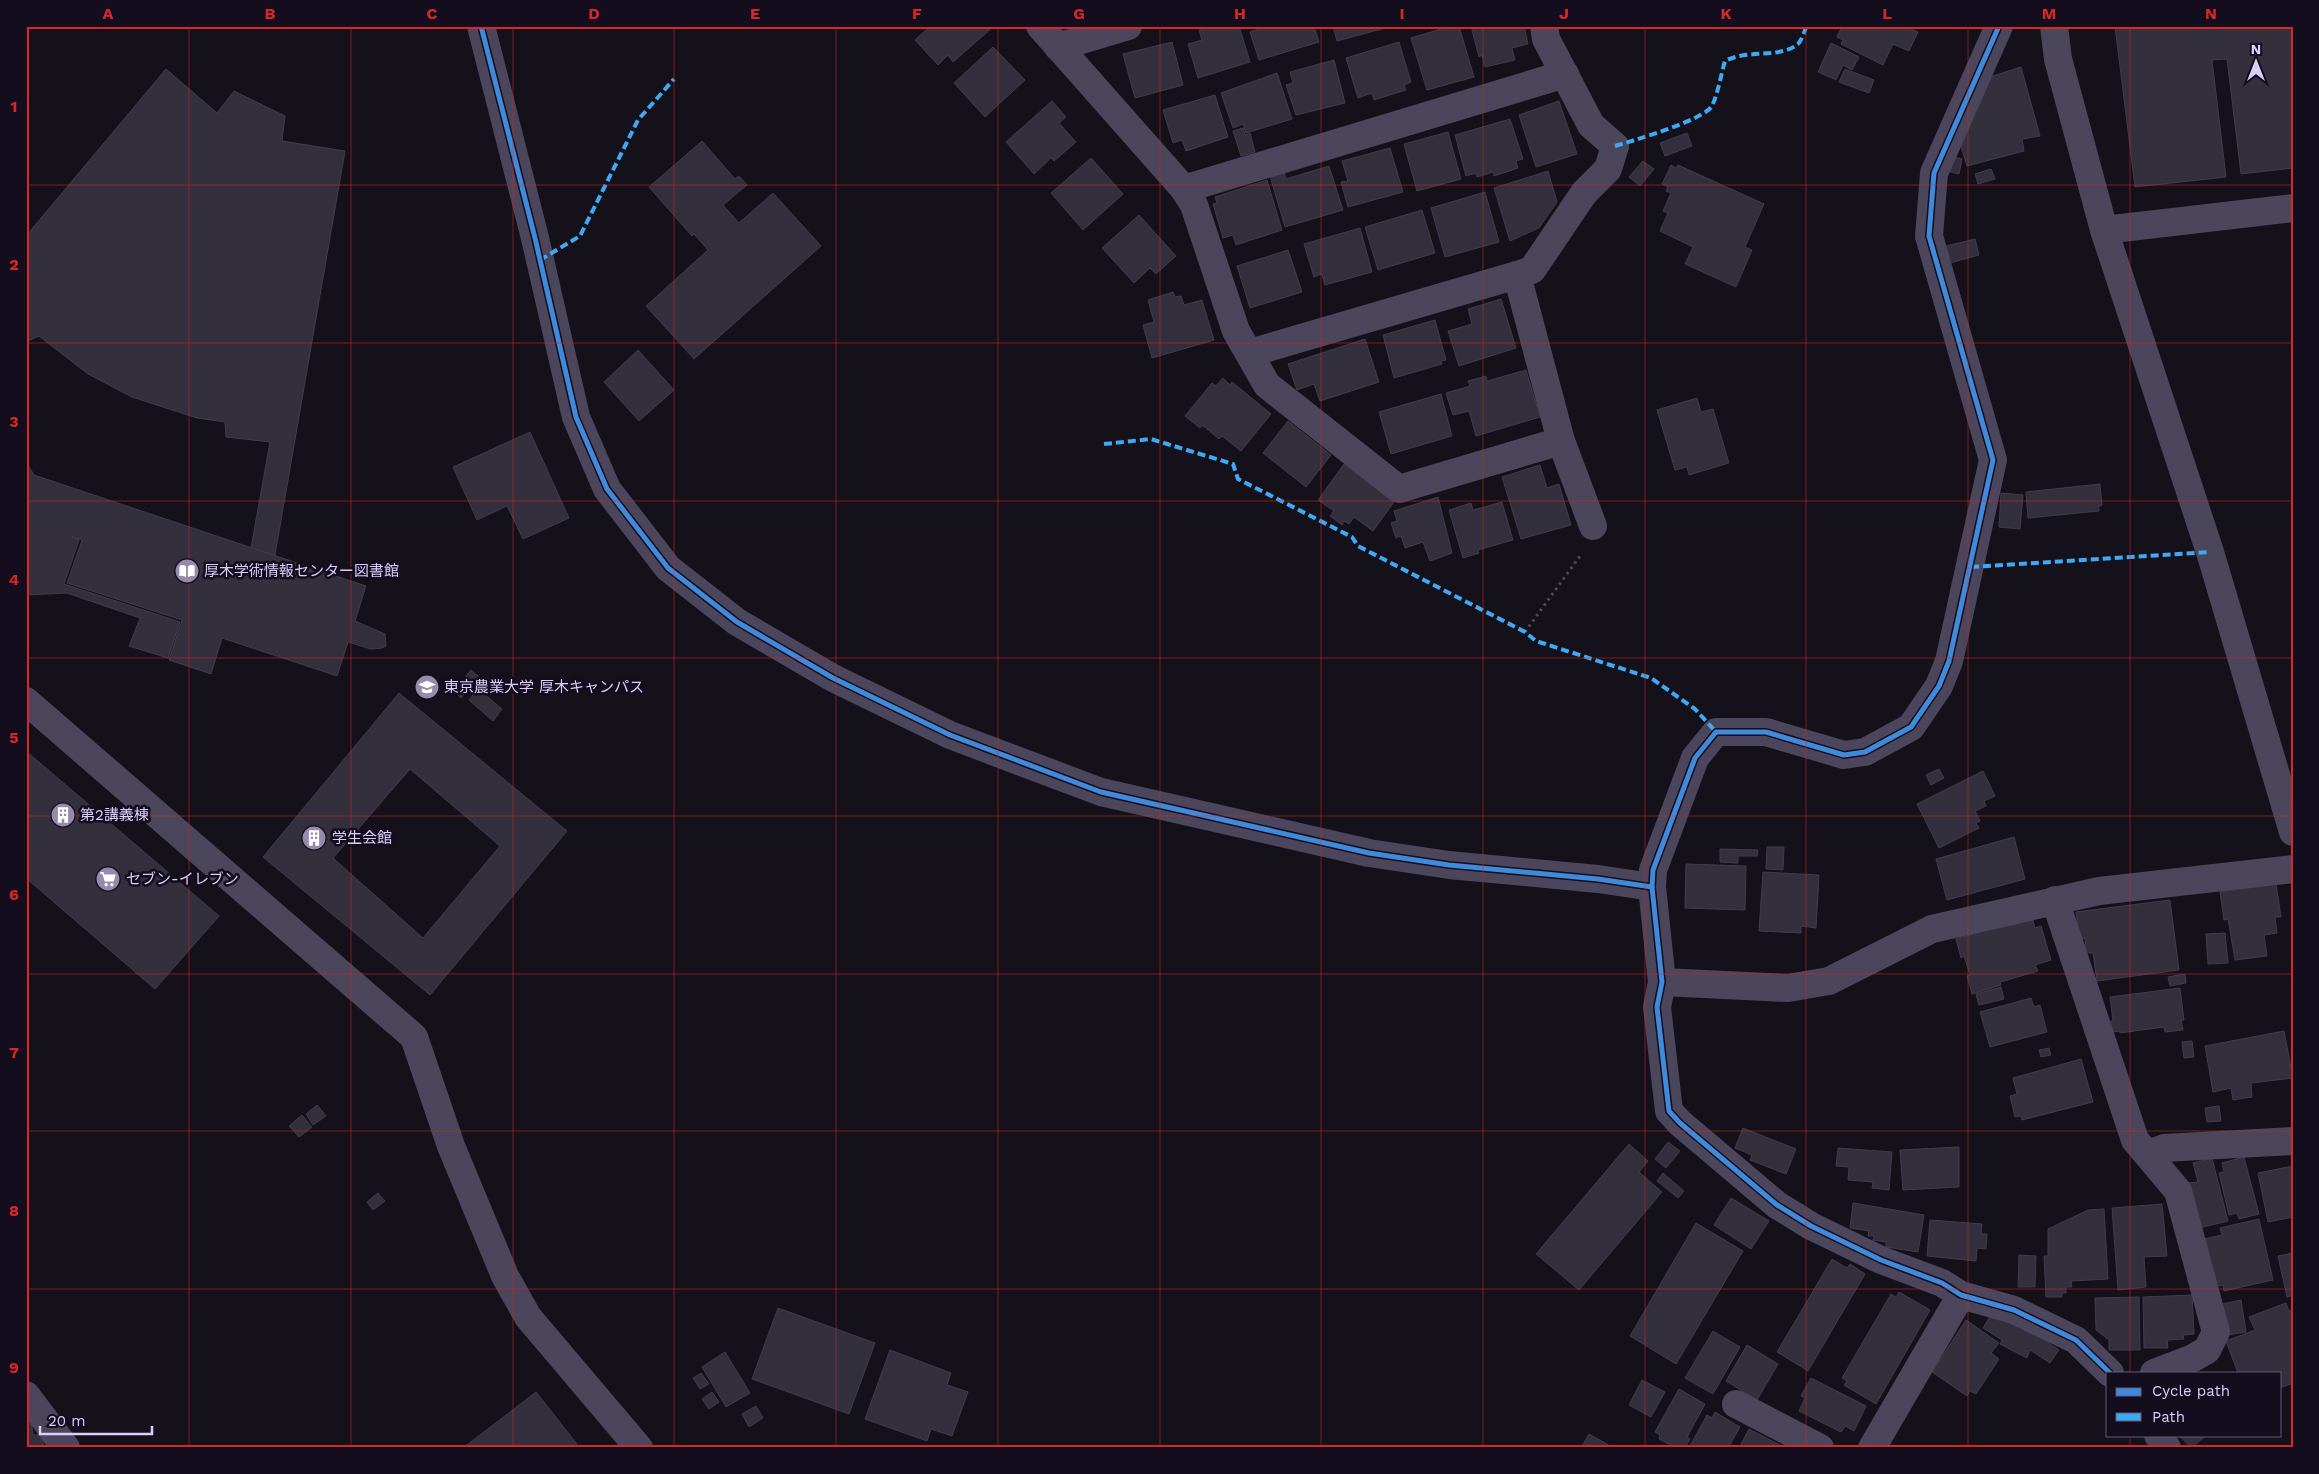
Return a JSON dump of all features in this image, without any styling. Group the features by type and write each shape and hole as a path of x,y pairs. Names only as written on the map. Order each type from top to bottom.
{"street":[{"path":"481,26 579,426 607,489 668,568 738,622 833,678 950,735 1100,792 1369,853 1449,866 1598,879 1652,887"},
{"path":"1040,26 1184,189 1194,205 1236,331 1267,385 1399,489 1561,441"},
{"path":"1058,47 1128,26"},
{"path":"1250,354 1532,270 1584,193 1608,169 1615,146 1592,125 1546,39 1544,26"},
{"path":"1999,26 1934,173 1929,236 1993,460 1971,567 1946,669 1939,686 1911,727 1865,752 1844,755 1766,732 1716,732 1695,758 1652,870 1652,887 1662,982 1657,1007 1669,1111 1680,1123 1777,1205 1811,1226 1881,1260 1942,1283 1961,1295 2014,1310 2076,1340 2109,1372"},
{"path":"2054,26 2058,59 2104,230 2210,552 2293,832"},
{"path":"1184,189 1566,74"},
{"path":"2104,230 2293,208"},
{"path":"1517,275 1561,441 1593,526"},
{"path":"26,701 414,1037 451,1146 505,1276 528,1317 639,1448"},
{"path":"1662,982 1788,988 1829,981 1932,929 2099,891 2293,869"},
{"path":"2055,900 2135,1140 2178,1191 2216,1332 2207,1350 2193,1358 2157,1372"},
{"path":"2148,1154 2164,1148 2293,1140"},
{"path":"1872,1448 1961,1295"},
{"path":"26,1395 66,1448"},
{"path":"1736,1404 1820,1448"},
{"path":"2159,1436 2168,1448"}],"path":[{"path":"1525,632 1592,539 1593,526"}],"building":[{"path":"924,26 994,26 953,62 948,55 938,65 915,40 927,29"},
{"path":"1211,26 1239,26 1250,62 1198,78 1188,44 1202,40 1199,30"},
{"path":"1267,26 1314,26 1319,42 1259,60 1250,32"},
{"path":"1333,26 1389,26 1389,27 1337,41"},
{"path":"1451,26 1459,26 1474,77 1427,90 1411,38"},
{"path":"1471,26 1524,26 1528,44 1512,48 1515,60 1485,67 1482,55 1479,57"},
{"path":"1842,26 1913,26 1911,29 1918,32 1909,51 1893,44 1883,65 1841,44 1843,40 1837,37"},
{"path":"2115,26 2293,26 2293,168 2241,174 2227,59 2212,60 2226,177 2135,187"},
{"path":"1172,42 1183,85 1135,98 1123,54"},
{"path":"1399,42 1411,82 1404,85 1406,90 1374,100 1372,93 1358,98 1346,58"},
{"path":"1831,43 1859,57 1852,70 1843,65 1836,80 1818,72"},
{"path":"993,47 1025,80 985,117 954,83"},
{"path":"1334,60 1345,103 1296,115 1286,85 1293,83 1290,72"},
{"path":"2021,67 2040,136 2022,139 2024,151 1967,166 1960,143 1983,79"},
{"path":"166,69 217,113 234,91 285,116 282,141 345,151 275,555 251,548 270,442 226,437 225,422 197,418 132,397 88,374 39,336 26,342 26,236"},
{"path":"1845,69 1874,80 1869,93 1839,82"},
{"path":"1277,73 1292,119 1246,133 1243,124 1233,128 1221,93"},
{"path":"1215,95 1228,137 1186,151 1182,140 1173,143 1163,110"},
{"path":"1052,101 1066,117 1059,123 1076,142 1054,161 1051,158 1034,174 1006,142"},
{"path":"1559,101 1577,154 1536,167 1519,115"},
{"path":"1510,119 1523,159 1516,161 1518,168 1494,176 1493,172 1477,177 1476,173 1466,176 1455,135"},
{"path":"1243,128 1245,135 1250,133 1255,152 1241,156 1233,131"},
{"path":"1448,132 1461,179 1417,191 1404,144"},
{"path":"1687,133 1692,146 1665,156 1660,143"},
{"path":"702,141 735,179 739,176 747,185 723,205 739,223 773,193 821,246 694,359 646,306 708,250 694,234 692,236 649,187"},
{"path":"1390,148 1403,192 1348,207 1341,182 1348,181 1342,161"},
{"path":"1954,157 1962,159 1959,174 1950,172"},
{"path":"1091,158 1123,194 1083,230 1051,193"},
{"path":"1643,161 1654,169 1640,186 1629,177"},
{"path":"1671,165 1676,168 1678,165 1764,204 1745,247 1752,250 1736,287 1685,264 1693,247 1660,231 1668,213 1663,211 1671,193 1666,191 1668,187 1662,184"},
{"path":"1329,166 1343,210 1285,227 1270,176 1284,171 1286,179"},
{"path":"1991,169 1995,179 1978,184 1975,174"},
{"path":"1548,171 1557,202 1539,228 1510,241 1494,188"},
{"path":"1267,180 1282,230 1236,245 1233,235 1223,238 1213,204 1217,203 1215,197"},
{"path":"1485,192 1499,242 1445,257 1431,208"},
{"path":"1422,210 1435,253 1378,270 1365,227"},
{"path":"1139,215 1176,256 1156,274 1150,268 1134,283 1102,248"},
{"path":"1360,228 1372,272 1325,285 1322,274 1314,277 1304,244"},
{"path":"1975,239 1979,255 1950,263 1946,246"},
{"path":"1288,250 1302,292 1250,308 1237,266"},
{"path":"1173,292 1175,297 1181,296 1184,305 1202,300 1214,340 1152,358 1143,325 1154,322 1148,300"},
{"path":"1501,299 1516,348 1459,366 1448,331 1472,324 1468,309"},
{"path":"1435,320 1446,360 1441,361 1442,364 1394,378 1383,335"},
{"path":"1365,339 1379,382 1320,401 1314,384 1297,390 1288,364"},
{"path":"638,350 674,390 639,421 604,382"},
{"path":"1526,370 1540,417 1476,436 1469,411 1453,415 1446,393 1470,386 1468,381 1486,376 1487,381"},
{"path":"1223,378 1230,385 1232,382 1271,414 1241,451 1222,436 1219,439 1202,425 1200,428 1185,416 1212,383 1216,386"},
{"path":"1441,394 1452,436 1391,454 1379,412"},
{"path":"1697,398 1701,412 1713,409 1729,463 1689,475 1687,467 1675,470 1657,410"},
{"path":"1288,421 1331,455 1306,487 1263,453"},
{"path":"530,432 569,518 523,539 507,506 477,520 453,467"},
{"path":"26,462 34,475 366,586 355,621 385,634 386,646 371,649 348,642 337,676 222,638 211,674 169,660 182,620 67,583 82,540 71,536 79,540 64,584 180,622 168,658 129,646 140,618 67,593 26,595"},
{"path":"1344,464 1394,502 1373,531 1354,517 1349,524 1344,521 1342,525 1330,516 1334,511 1318,500"},
{"path":"1540,465 1547,488 1559,484 1571,525 1521,539 1502,477"},
{"path":"2100,484 2102,505 2099,506 2099,511 2028,518 2026,492"},
{"path":"2001,493 2023,495 2020,529 1999,527"},
{"path":"1438,497 1452,553 1430,561 1423,542 1405,548 1401,536 1396,538 1391,523 1397,521 1394,511"},
{"path":"1502,502 1513,540 1478,550 1479,553 1463,558 1449,510 1471,503 1473,510"},
{"path":"471,670 479,677 461,698 454,691"},
{"path":"478,689 502,709 493,721 469,700"},
{"name":"学生会館","path":"399,693 567,831 430,995 263,857","holes":["410,769 500,846 423,938 333,858"]},
{"name":"第2講義棟","path":"26,751 219,916 155,989 26,878"},
{"path":"1939,769 1944,778 1931,785 1926,775"},
{"path":"1983,771 1995,796 1984,801 1986,806 1975,811 1980,821 1976,823 1979,828 1939,848 1917,804"},
{"path":"2014,837 2025,879 1947,900 1936,859"},
{"path":"1767,847 1784,847 1783,870 1766,869"},
{"path":"1720,849 1758,850 1757,856 1738,856 1738,863 1720,862"},
{"path":"1686,864 1746,866 1745,910 1685,908"},
{"path":"1763,872 1819,875 1816,928 1801,926 1801,933 1759,931"},
{"path":"2276,884 2281,917 2275,917 2277,933 2264,935 2267,956 2235,960 2228,919 2224,920 2220,892"},
{"path":"2170,900 2179,970 2097,981 2093,953 2086,953 2085,938 2080,939 2076,912"},
{"path":"2032,917 2035,928 2041,926 2051,960 2035,965 2038,971 2000,982 2001,985 1972,994 1967,976 1970,975 1964,956 1961,958 1956,939"},
{"path":"2225,933 2228,963 2208,964 2206,934"},
{"path":"2185,974 2186,983 2170,986 2168,977"},
{"path":"2001,987 2004,999 1979,1005 1976,994"},
{"path":"2180,988 2184,1020 2181,1020 2183,1030 2165,1032 2164,1027 2120,1033 2120,1031 2112,1032 2111,1021 2113,1021 2110,997"},
{"path":"2031,998 2034,1007 2040,1005 2047,1032 1990,1047 1980,1012"},
{"path":"2284,1031 2293,1078 2251,1083 2252,1097 2233,1100 2231,1088 2213,1092 2205,1046"},
{"path":"2192,1041 2194,1057 2184,1058 2182,1042"},
{"path":"2049,1048 2051,1055 2041,1057 2039,1050"},
{"path":"2081,1059 2093,1102 2022,1120 2021,1116 2015,1117 2010,1096 2017,1094 2013,1078"},
{"path":"317,1105 326,1116 313,1125 306,1114"},
{"path":"2219,1106 2221,1121 2207,1122 2205,1108"},
{"path":"302,1115 312,1127 299,1137 289,1126"},
{"path":"1743,1128 1796,1149 1786,1174 1750,1160 1752,1155 1735,1148"},
{"path":"1668,1142 1680,1151 1666,1168 1655,1159"},
{"path":"1629,1144 1648,1161 1639,1172 1662,1192 1579,1290 1536,1254"},
{"path":"1959,1147 1959,1187 1903,1190 1900,1150"},
{"path":"1838,1148 1892,1152 1889,1190 1872,1188 1873,1182 1848,1180 1849,1167 1836,1166"},
{"path":"2244,1157 2259,1214 2239,1219 2237,1213 2229,1215 2219,1173 2224,1172 2222,1163"},
{"path":"2212,1158 2228,1221 2199,1228 2188,1183 2198,1182 2193,1163"},
{"path":"2293,1166 2293,1217 2268,1222 2258,1173"},
{"path":"1663,1173 1684,1191 1678,1198 1657,1181"},
{"path":"378,1193 385,1201 373,1210 367,1202"},
{"path":"1731,1198 1769,1221 1751,1249 1714,1225"},
{"path":"1853,1203 1924,1215 1918,1252 1886,1247 1886,1242 1873,1240 1874,1236 1868,1236 1869,1231 1850,1228"},
{"path":"2162,1204 2167,1256 2144,1257 2146,1287 2118,1290 2112,1208"},
{"path":"2104,1209 2108,1279 2071,1281 2072,1287 2066,1287 2066,1293 2062,1293 2062,1297 2046,1297 2044,1256 2048,1256 2048,1229 2088,1210"},
{"path":"2259,1219 2273,1280 2224,1291 2223,1285 2215,1287 2204,1239 2222,1235 2220,1228"},
{"path":"1930,1220 1982,1224 1981,1234 1987,1234 1986,1249 1977,1248 1976,1261 1927,1256"},
{"path":"1696,1223 1743,1251 1676,1364 1630,1336"},
{"path":"2293,1253 2293,1295 2287,1297 2278,1256"},
{"path":"2019,1255 2036,1256 2035,1287 2018,1287"},
{"path":"1832,1259 1847,1268 1850,1264 1865,1274 1808,1371 1777,1352"},
{"path":"1899,1292 1930,1310 1876,1404 1844,1385 1847,1381 1842,1378 1891,1294 1896,1297"},
{"path":"2192,1295 2194,1334 2183,1335 2184,1339 2167,1340 2168,1348 2144,1348 2143,1297"},
{"path":"2139,1297 2140,1350 2109,1350 2109,1340 2096,1330 2095,1298"},
{"path":"2241,1300 2246,1332 2227,1335 2222,1304"},
{"path":"2286,1303 2289,1311 2293,1310 2293,1383 2282,1387 2282,1372 2238,1372 2226,1341 2255,1330 2249,1317"},
{"path":"778,1308 875,1343 849,1414 752,1379"},
{"path":"1992,1313 2011,1324 2012,1322 2022,1325 2059,1350 2050,1363 2030,1350 2027,1358 2000,1344 2002,1340 1983,1328"},
{"path":"1966,1320 1999,1343 1991,1353 1999,1359 1976,1394 1970,1391 1967,1396 1932,1372"},
{"path":"1713,1331 1740,1347 1713,1394 1685,1378"},
{"path":"1747,1345 1778,1364 1757,1400 1726,1381"},
{"path":"890,1350 951,1373 947,1385 968,1392 952,1436 931,1429 927,1441 865,1419"},
{"path":"725,1352 750,1393 726,1407 702,1367"},
{"path":"701,1373 709,1384 700,1389 693,1378"},
{"path":"1811,1378 1866,1406 1854,1431 1845,1426 1841,1432 1799,1411 1805,1398 1801,1396"},
{"path":"1642,1380 1665,1392 1651,1417 1629,1405"},
{"path":"1679,1389 1705,1404 1687,1437 1690,1439 1685,1448 1676,1448 1659,1439 1660,1435 1655,1432"},
{"path":"536,1392 577,1444 572,1448 463,1448"},
{"path":"712,1392 719,1402 709,1409 702,1399"},
{"path":"756,1406 763,1418 749,1427 742,1414"},
{"path":"1715,1412 1740,1427 1728,1448 1690,1446 1707,1415 1712,1418"},
{"path":"31,1422 33,1435 42,1435 44,1448 26,1448 26,1423"},
{"path":"1749,1429 1784,1447 1739,1448"},
{"path":"1589,1434 1614,1448 1581,1448"},
{"path":"2180,1436 2206,1436 2191,1448"}],"marked path":[{"path":"1615,146 1667,129 1706,112 1714,101 1725,61 1743,55 1773,53 1791,49 1798,44 1807,26"},
{"path":"540,260 580,236 638,120 674,79"},
{"path":"1104,444 1151,439 1233,464 1238,479 1352,537 1358,546 1525,632 1536,641 1651,678 1695,709 1716,732"},
{"path":"1971,567 2210,552"}],"cycle path":[{"path":"481,26 535,238 576,417 607,489 668,568 737,622 833,678 950,735 1101,792 1369,853 1449,865 1598,879 1652,887"},
{"path":"1999,26 1934,173 1929,236 1993,460 1949,661 1939,686 1911,727 1865,752 1844,755 1766,732 1716,732 1695,758 1653,870 1652,887 1662,982 1657,1007 1669,1111 1680,1123 1777,1205 1811,1226 1881,1260 1942,1283 1961,1295 2014,1310 2076,1340 2109,1372"}],"place":[{"name":"厚木学術情報センター図書館","path":"187,571"},
{"name":"東京農業大学 厚木キャンパス","path":"427,687"},
{"name":"第2講義棟","path":"63,815"},
{"name":"学生会館","path":"314,838"},
{"name":"セブン-イレブン","path":"108,879"}]}
